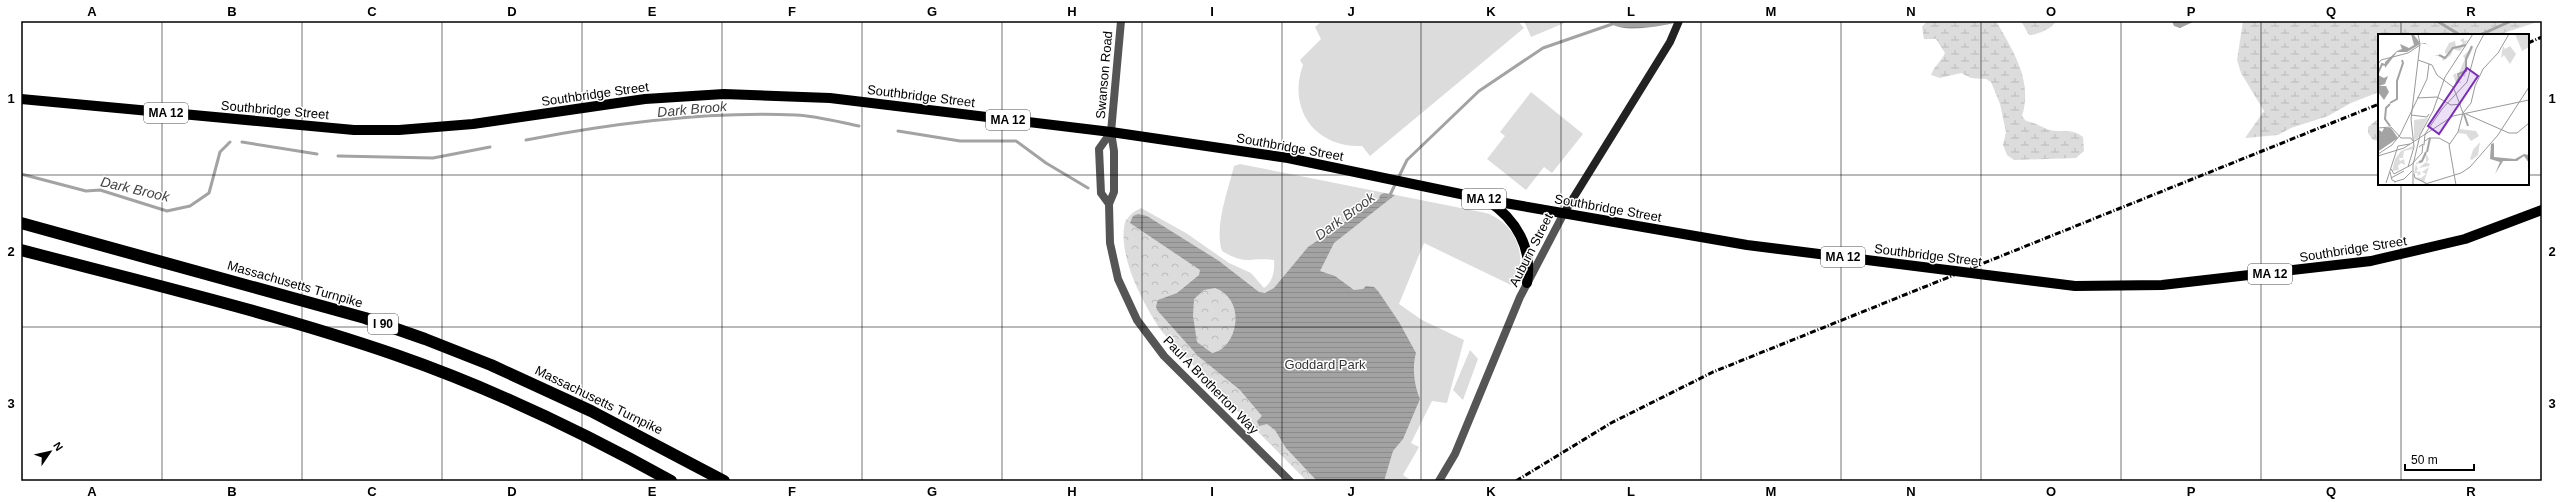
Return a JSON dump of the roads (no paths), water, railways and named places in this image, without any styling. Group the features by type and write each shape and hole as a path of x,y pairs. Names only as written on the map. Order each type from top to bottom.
{"highway":[{"name":"Massachusetts Turnpike","path":"21,223 358,316 432,341 491,365 598,414 724,481"},
{"name":"I 90","path":"21,250 306,327 397,355 550,418 671,481"}],"main road":[{"name":"Auburn Street","path":"1564,214 1670,42 1679,24"},
{"name":"Southbridge Street","path":"21,99 254,122 354,130 399,130 473,124 645,99 724,94 780,94 830,98 1111,132 1288,158 1484,199 1748,245 2075,286 2116,287 2162,285 2312,270 2417,252 2465,239 2542,210"},
{"path":"1484,199 1503,213 1519,231 1528,262 1527,283"}],"street":[{"name":"Swanson Road","path":"1111,132 1121,21"},
{"name":"Paul A Brotherton Way","path":"1109,204 1101,193 1099,149 1111,132"},
{"name":"Paul A Brotherton Way","path":"1111,132 1114,151 1114,192 1109,204 1110,243 1115,271 1140,325 1177,370 1290,481"},
{"name":"Auburn Street","path":"1439,481 1455,454 1527,283 1564,214"}],"waterway":[{"name":"Dark Brook","path":"1389,197 1407,160 1479,91 1543,48 1621,21"},
{"name":"Dark Brook","path":"2437,21 2458,34"},
{"name":"Dark Brook","path":"2482,34 2511,21"},
{"name":"Dark Brook","path":"526,140 593,128 661,120 729,115 796,115 859,126"},
{"name":"Dark Brook","path":"898,131 960,141 1016,141 1046,163 1088,188"},
{"name":"Dark Brook","path":"21,174 86,191 100,190 167,211 190,206 209,193 220,152 230,142"},
{"name":"Dark Brook","path":"242,142 317,154"},
{"name":"Dark Brook","path":"338,156 433,158 490,147"}],"railway":[{"path":"2529,43 2542,37"},
{"path":"1516,481 1611,423 1713,372 2378,104"}],"park label":[{"name":"Goddard Park","path":"1325,364"}]}
